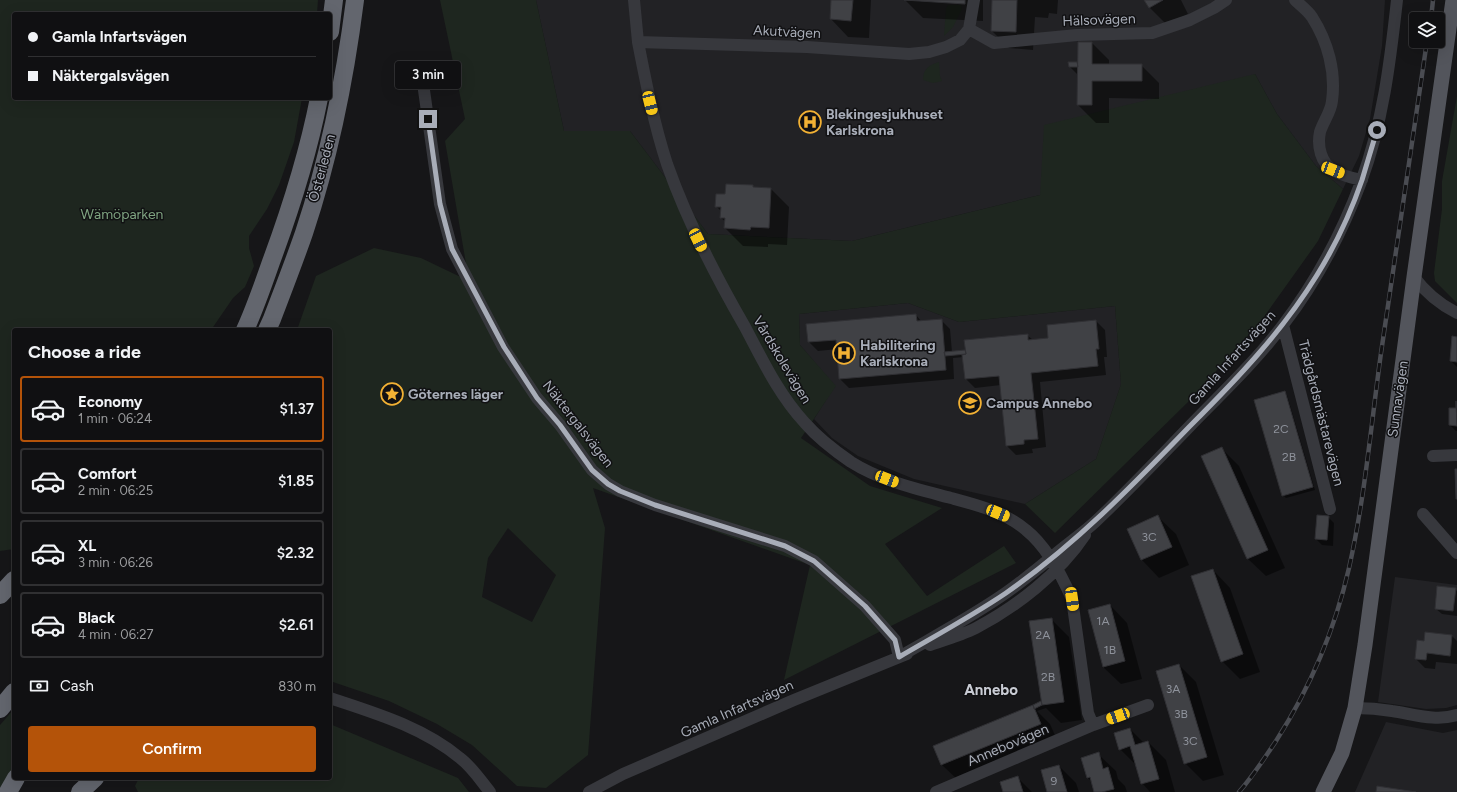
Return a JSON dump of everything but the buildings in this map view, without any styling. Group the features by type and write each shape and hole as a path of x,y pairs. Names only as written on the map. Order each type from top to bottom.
{"highway":[{"path":"332,16 334,0"},
{"name":"Österleden","path":"271,327 304,233 332,130 343,81 355,0"},
{"name":"Österleden","path":"246,327 283,230 300,180 319,100"},
{"path":"0,595 12,582"},
{"path":"0,709 12,694"},
{"path":"8,792 15,780"},
{"path":"80,792 93,780"}],"main road":[{"name":"Sunnavägen","path":"1323,792 1342,753 1355,708 1453,0"}],"street":[{"path":"634,0 638,42"},
{"path":"969,29 974,0"},
{"name":"Hälsovägen","path":"969,29 994,43 1077,35 1152,33 1190,20 1226,0"},
{"path":"1295,0 1311,16 1323,39 1330,58 1333,79 1332,102 1320,132 1319,145 1322,159 1333,170 1362,180"},
{"name":"Gamla Infartsvägen","path":"899,657 1007,592 1092,524 1124,494 1228,388 1258,356 1283,325 1317,275 1332,249 1362,180 1382,111 1388,75 1396,0"},
{"name":"Akutvägen","path":"638,42 783,46 909,54 929,52 946,47 960,40 969,29"},
{"name":"Vårdskolevägen","path":"638,42 655,124 667,164 684,207 716,276 770,374 787,401 806,425 829,445 853,462 877,475 907,486 968,502 1007,516 1027,530 1041,545 1050,559"},
{"name":"Näktergalsvägen","path":"422,76 440,204 452,249 504,347 537,398 560,425 592,470 608,484 620,491 655,505 785,546 814,561 865,606 895,640 899,657"},
{"path":"1414,277 1424,290 1443,306 1457,313"},
{"name":"Trädgårdsmästarevägen","path":"1283,325 1330,509"},
{"path":"1433,456 1457,455"},
{"path":"1423,514 1457,553"},
{"name":"Gamla Infartsvägen","path":"589,792 623,774 794,700 899,657 976,628 1014,604 1056,569 1075,550 1092,524"},
{"path":"1050,559 1072,599 1088,713 1093,725"},
{"path":"0,580 12,584"},
{"path":"332,699 385,716 431,738 461,758 490,792"},
{"name":"Annebovägen","path":"936,792 1093,725 1148,705"},
{"path":"1355,708 1392,711 1419,716 1441,717 1457,715"}],"shaded area":[{"name":"Blekingesjukhuset Karlskrona","path":"536,0 1385,0 1382,46 1370,119 1359,156 1343,189 1316,166 1277,114 1255,74 1040,195 852,241 708,234 630,131 564,131"},
{"name":"Campus Annebo","path":"908,303 959,322 1115,306 1121,384 1096,459 1025,504 914,479 858,456 832,438 814,419 835,386 800,345 799,314"},
{"path":"1395,577 1457,585 1457,705 1446,708 1426,709 1378,702"},
{"path":"1386,722 1443,733 1457,730 1457,792 1355,792"}],"green space":[{"name":"Wämöparken","path":"0,0 318,0 317,12 12,12 12,100 302,100 294,142 279,185 267,209 249,236 249,248 254,266 245,287 233,298 212,328 12,328 12,549 0,551"},
{"path":"440,0 536,0 564,131 630,131 708,234 852,241 1040,195 1044,125 1255,74 1277,114 1316,166 1343,189 1318,241 1261,321 1189,401 1055,533 1025,504 1096,459 1121,384 1115,306 959,322 908,303 799,314 800,345 836,386 801,438 870,486 942,508 885,544 927,596 1004,546 1016,563 784,680 810,565 593,488 605,528 588,755 546,788 517,786 472,745 437,724 389,701 332,682 332,328 298,328 316,276 374,248 421,258 469,281 445,141 465,119","holes":["508,528 556,575 532,622 482,597 488,558"]},
{"path":"948,5 961,5 962,9 953,27 944,36 946,8"},
{"path":"939,62 942,81 933,83 923,80 925,70"},
{"path":"1457,96 1457,303 1435,281 1434,273 1442,209 1442,181"},
{"path":"12,711 12,769 0,789 0,725"},
{"path":"332,725 458,778 469,792 138,792 135,786 138,780 332,780"}],"railway":[{"path":"1432,12 1433,0"},
{"path":"1239,792 1254,774 1276,741 1300,700 1329,636 1349,568 1364,488 1381,353 1426,48"}],"place":[{"name":"Blekingesjukhuset Karlskrona","path":"810,122"},
{"name":"Habilitering Karlskrona","path":"844,353"},
{"name":"Göternes läger","path":"392,394"},
{"name":"Campus Annebo","path":"970,403"}],"district":[{"name":"Annebo","path":"991,690"}],"route":[{"path":"428,119 440,204 452,249 504,347 537,398 560,425 592,470 608,484 620,491 655,505 785,546 814,561 865,606 895,640 899,657 969,617 1007,592 1092,524 1119,499 1258,356 1283,325 1317,275 1332,249 1362,180 1377,130"}]}
